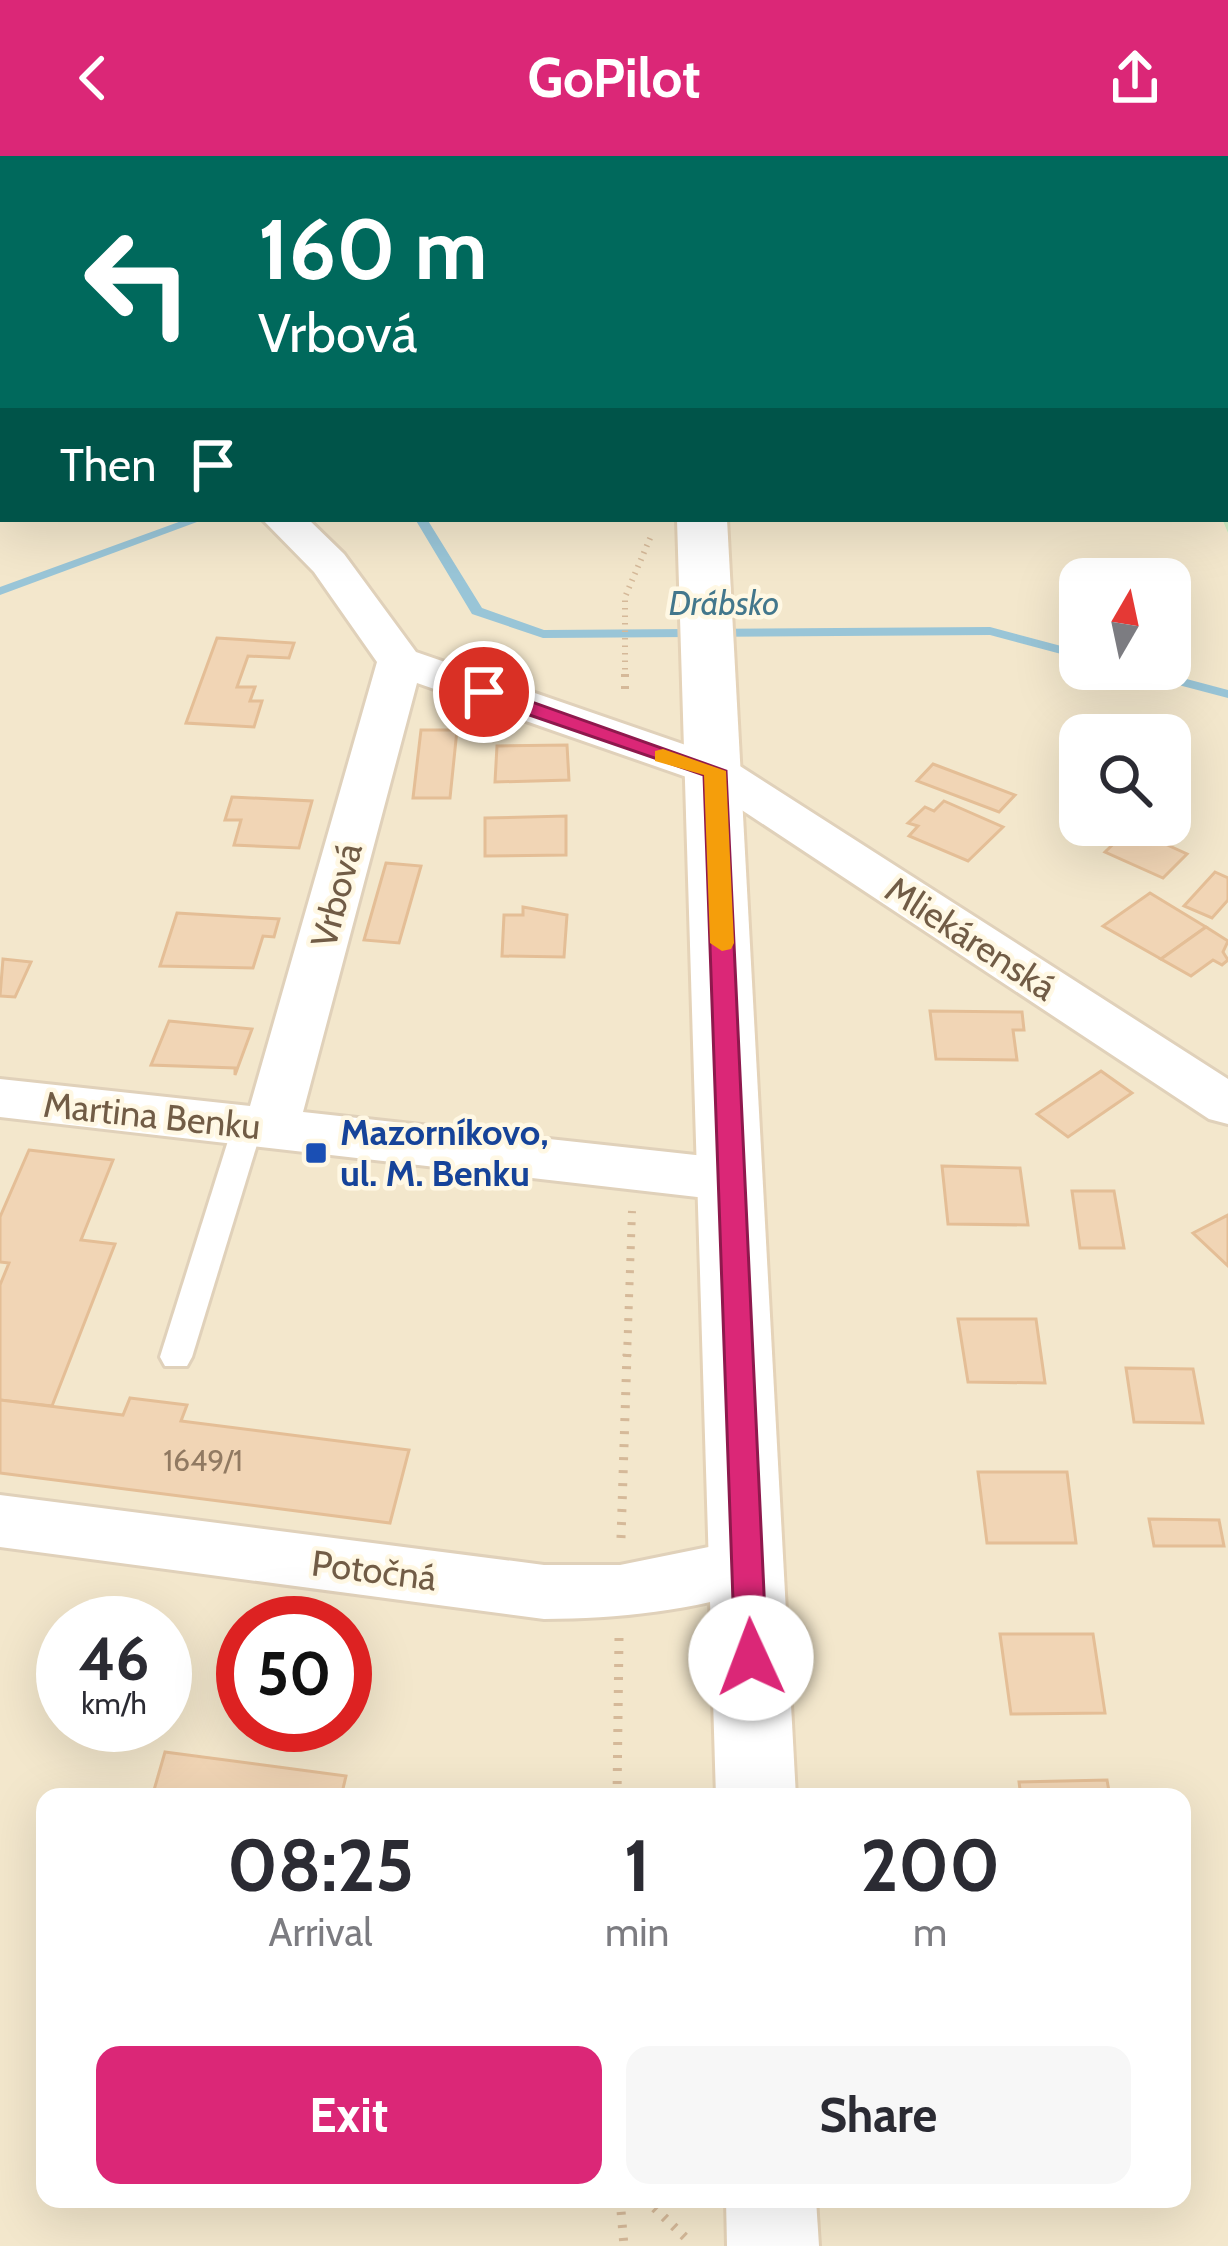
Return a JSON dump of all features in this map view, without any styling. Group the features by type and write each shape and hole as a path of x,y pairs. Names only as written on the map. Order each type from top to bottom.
{"main road":[{"path":"702,522 756,1788"},
{"path":"730,2243 763,2208"}],"street":[{"path":"286,522 329,563 400,662 715,771"},
{"name":"Vrbová","path":"260,1126 400,662"},
{"name":"Mliekárenská","path":"715,771 1228,1105"},
{"name":"Martina Benku","path":"0,1098 733,1180"},
{"name":"Potočná","path":"0,1521 544,1592 620,1592 748,1566"}],"lane":[{"path":"176,1357 260,1126"}],"path":[{"path":"626,664 626,597 639,557 659,522"},
{"path":"617,1788 632,1195"},
{"path":"621,2208 624,2246"},
{"path":"662,2208 730,2243"}],"shaded area":[{"path":"0,522 1223,522 1228,533 1228,2246 0,2246"}],"building":[{"path":"217,638 294,643 289,658 248,656 237,687 255,687 250,701 262,701 254,727 186,723"},
{"path":"421,730 457,730 450,798 413,798"},
{"path":"567,745 569,780 495,782 497,746"},
{"path":"933,764 1015,795 999,812 917,781"},
{"path":"232,797 312,801 299,848 234,845 241,820 225,820"},
{"path":"944,801 1003,827 968,861 909,836 918,826 908,823 925,807 934,811"},
{"path":"566,816 566,855 485,856 485,818"},
{"path":"1111,846 1169,846 1187,854 1163,878 1105,852"},
{"path":"386,863 421,866 399,943 364,940"},
{"path":"1215,872 1228,878 1228,900 1212,918 1184,906"},
{"path":"1150,893 1206,927 1161,959 1103,926"},
{"path":"523,907 567,915 564,957 502,956 504,915 523,915"},
{"path":"177,913 279,919 274,937 263,936 253,968 160,966"},
{"path":"1206,927 1228,941 1223,952 1228,960 1222,965 1213,960 1191,976 1161,959"},
{"path":"3,959 31,962 15,997 0,996"},
{"path":"930,1011 1022,1012 1024,1030 1013,1030 1017,1060 936,1059"},
{"path":"169,1021 252,1029 235,1075 235,1068 151,1065"},
{"path":"1101,1071 1132,1093 1068,1137 1037,1114"},
{"path":"29,1150 113,1160 81,1240 115,1244 52,1406 0,1400 0,1285 9,1263 0,1262 0,1217"},
{"path":"942,1166 1020,1168 1028,1225 948,1224"},
{"path":"1072,1191 1114,1191 1124,1248 1080,1248"},
{"path":"1228,1215 1228,1266 1193,1233"},
{"path":"958,1319 1036,1319 1045,1383 968,1382"},
{"path":"1126,1368 1193,1369 1203,1423 1134,1422"},
{"path":"130,1398 187,1405 181,1421 409,1450 390,1523 0,1473 0,1400 123,1415"},
{"path":"978,1472 1067,1472 1076,1543 987,1543"},
{"path":"1149,1519 1219,1520 1224,1546 1154,1546"},
{"path":"1000,1634 1093,1634 1105,1713 1011,1714"},
{"path":"165,1752 346,1776 343,1788 155,1788"},
{"path":"1107,1780 1108,1788 1020,1788 1019,1782"}],"waterway":[{"path":"0,591 191,522"},
{"name":"Drábsko","path":"423,522 477,611 543,634 990,631 1059,649"},
{"name":"Drábsko","path":"1191,684 1228,694"}],"slow traffic":[{"path":"663,756 715,771 722,943"}],"place":[{"name":"Mazorníkovo, ul. M. Benku","path":"316,1153"}],"route":[{"path":"484,692 715,771 751,1658"}]}
